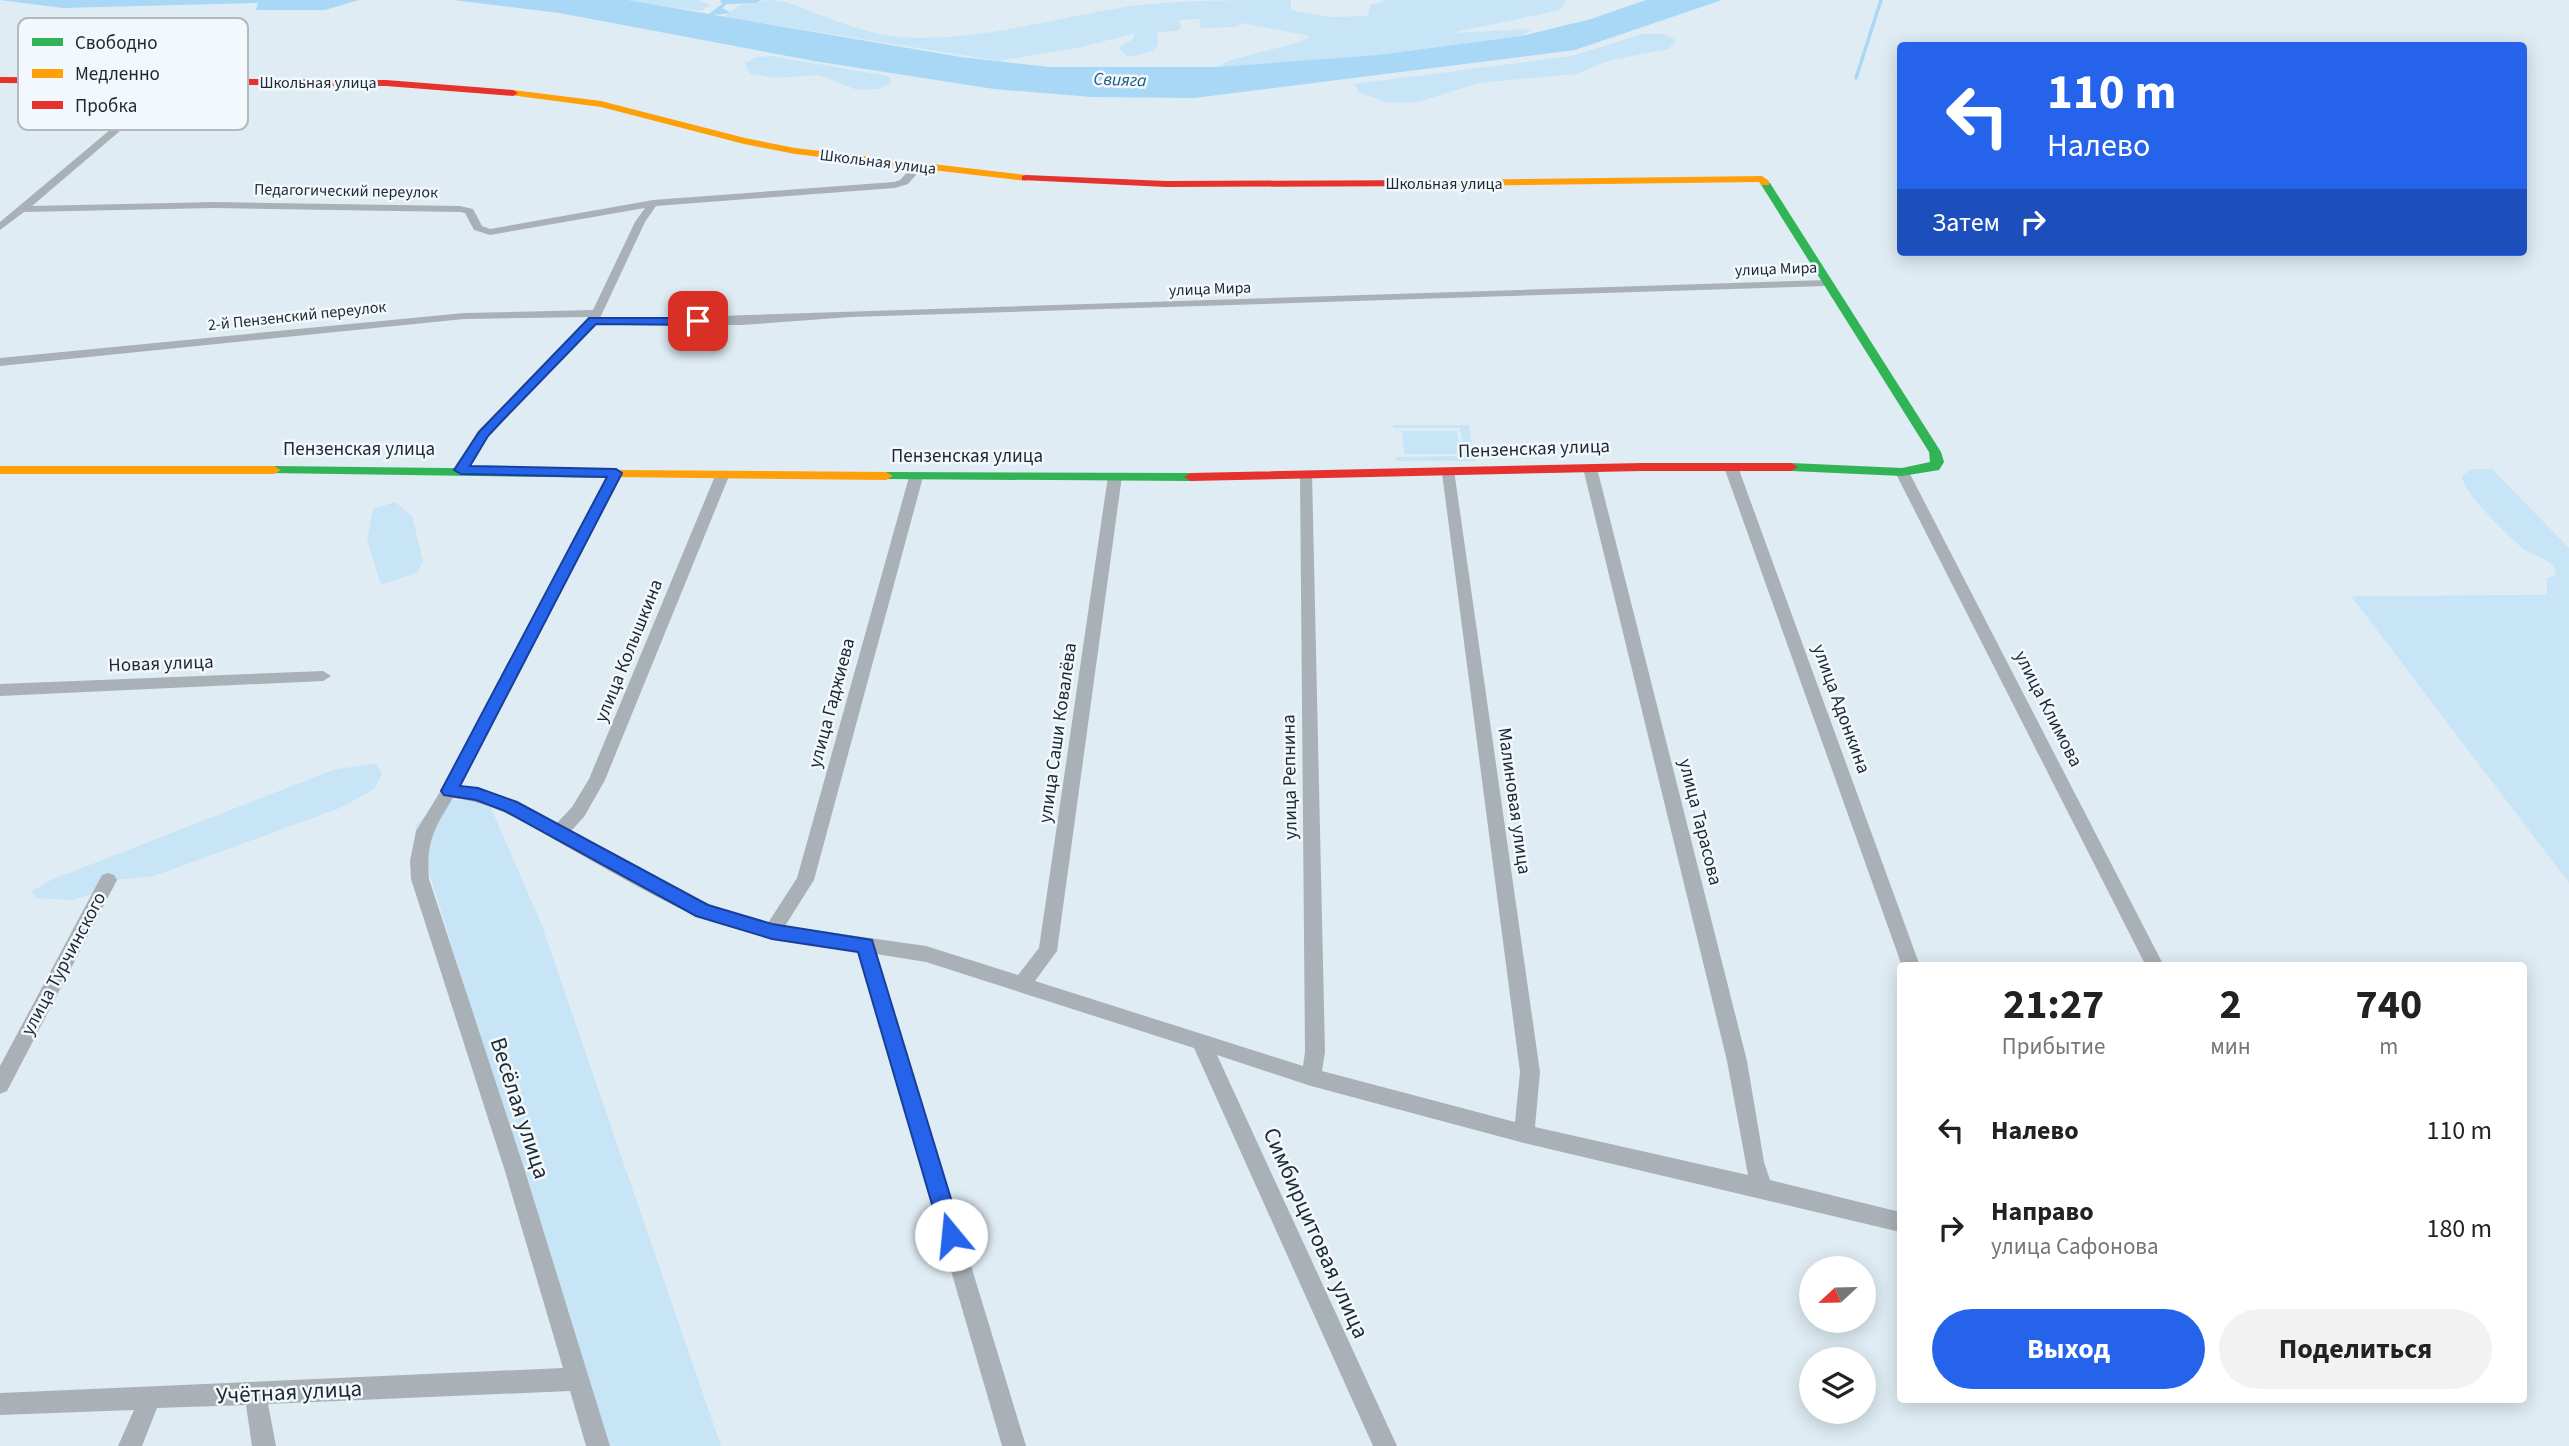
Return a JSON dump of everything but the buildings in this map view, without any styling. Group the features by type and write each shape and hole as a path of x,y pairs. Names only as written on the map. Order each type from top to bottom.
{"street":[{"name":"Школьная улица","path":"0,80 18,80"},
{"name":"Школьная улица","path":"248,83 386,83 554,96 601,104 757,144 918,167 1031,179 1154,184 1762,179 1827,283"},
{"path":"0,227 115,130"},
{"path":"461,470 491,426 596,317 640,222 653,203 895,185 904,182 918,167"},
{"name":"Педагогический переулок","path":"22,209 215,205 460,209 469,211 475,227 481,232 490,232 653,203"},
{"name":"улица Мира","path":"596,317 627,323 743,321 851,314 1827,283"},
{"name":"Пензенская улица","path":"0,470 461,470 916,477 1307,476 1449,473 1487,469 1768,466 1902,472 1934,467 1937,462 1935,452 1827,283"},
{"name":"2-й Пензенский переулок","path":"0,362 464,316 596,317"},
{"name":"улица Адонкина","path":"1731,467 1910,962"},
{"name":"улица Тарасова","path":"1590,468 1737,1061 1754,1162 1762,1188"},
{"name":"улица Климова","path":"1902,472 2153,962"},
{"name":"Весёлая улица","path":"598,1446 514,1168 420,879 419,861 424,831 449,791 616,473"},
{"name":"Малиновая улица","path":"1449,473 1530,1072 1524,1134"},
{"name":"улица Колышкина","path":"558,833 578,813 597,780 722,476"},
{"name":"улица Саши Ковалёва","path":"1021,985 1048,951 1115,476"},
{"name":"улица Репнина","path":"1307,476 1315,1052 1311,1077"},
{"name":"улица Гаджиева","path":"772,931 805,880 916,477"},
{"name":"Новая улица","path":"0,690 323,676"},
{"path":"449,791 478,794 511,807 702,911 772,931 926,954 1311,1077 1524,1134 1897,1221"},
{"name":"улица Турчинского","path":"0,1085 108,880"},
{"path":"865,946 1014,1446"},
{"name":"Симбирцитовая улица","path":"1200,1042 1385,1446"},
{"name":"Учётная улица","path":"0,1404 577,1379"},
{"path":"255,1393 264,1446"},
{"path":"130,1446 150,1398"}],"shaded area":[{"path":"615,0 698,0 710,5 701,11"},
{"path":"767,0 792,4 877,33 915,38 969,35 1131,6 1171,3 1291,0 1291,10 1330,17 1368,16 1370,5 1388,0 1566,0 1560,10 1451,33 1532,29 1522,36 1377,55 1218,67 1227,61 1300,42 1310,36 1242,23 1236,27 1201,28 1199,19 1179,20 1181,27 1178,31 1157,32 1158,44 1154,51 1128,57 1118,48 1133,39 1135,33 1082,47 999,61 724,17 738,6"},
{"path":"1642,34 1662,34 1676,40 1669,49 1611,60 1576,74 1478,83 1419,102 1387,103 1359,92 1354,84 1572,56"},
{"path":"771,56 888,76 892,82 878,89 857,90 819,75 774,78 750,74 745,63 757,57"},
{"path":"1393,425 1469,425 1475,461 1396,461 1395,457 1464,456 1460,428 1393,428"},
{"path":"1402,431 1457,431 1460,454 1404,454"},
{"path":"2471,469 2492,469 2569,548 2569,883 2351,596 2547,595 2547,578 2556,575 2554,566 2525,550 2478,503 2462,476"},
{"path":"395,502 412,516 423,561 418,572 381,585 367,540 373,509"},
{"path":"377,765 382,774 374,789 340,808 154,876 115,880 91,894 73,900 36,898 32,891 51,880 333,770"},
{"path":"443,800 470,800 490,806 541,923 721,1446 605,1446 415,826"}],"water":[{"path":"0,0 359,0 325,10 256,10 258,3 63,8"},
{"name":"Свияга","path":"453,0 627,0 709,14 722,4 720,0 761,0 756,3 727,4 722,8 731,13 714,15 961,57 1049,67 1218,67 1377,55 1522,36 1591,19 1646,0 1722,0 1575,50 1194,98 1092,97 994,89 814,61 559,13"}],"waterway":[{"path":"1856,78 1881,0"}],"traffic: fast":[{"path":"1765,183 1935,452 1937,462 1934,467 1902,472 1791,467"},
{"path":"274,470 618,474"},
{"path":"886,476 1191,477"}],"traffic: slow":[{"path":"513,93 601,104 744,141 795,151 1026,178"},
{"path":"1446,183 1762,179 1765,183"},
{"path":"0,470 274,470"},
{"path":"618,474 886,476"}],"traffic: jam":[{"path":"0,80 18,80"},
{"path":"248,82 386,83 513,93"},
{"path":"1026,178 1166,184 1446,183"},
{"path":"1191,477 1642,467 1791,467"}],"route":[{"path":"698,321 593,321 483,434 461,470 616,473 449,791 478,794 511,807 702,911 772,931 865,946 951,1235"}]}
